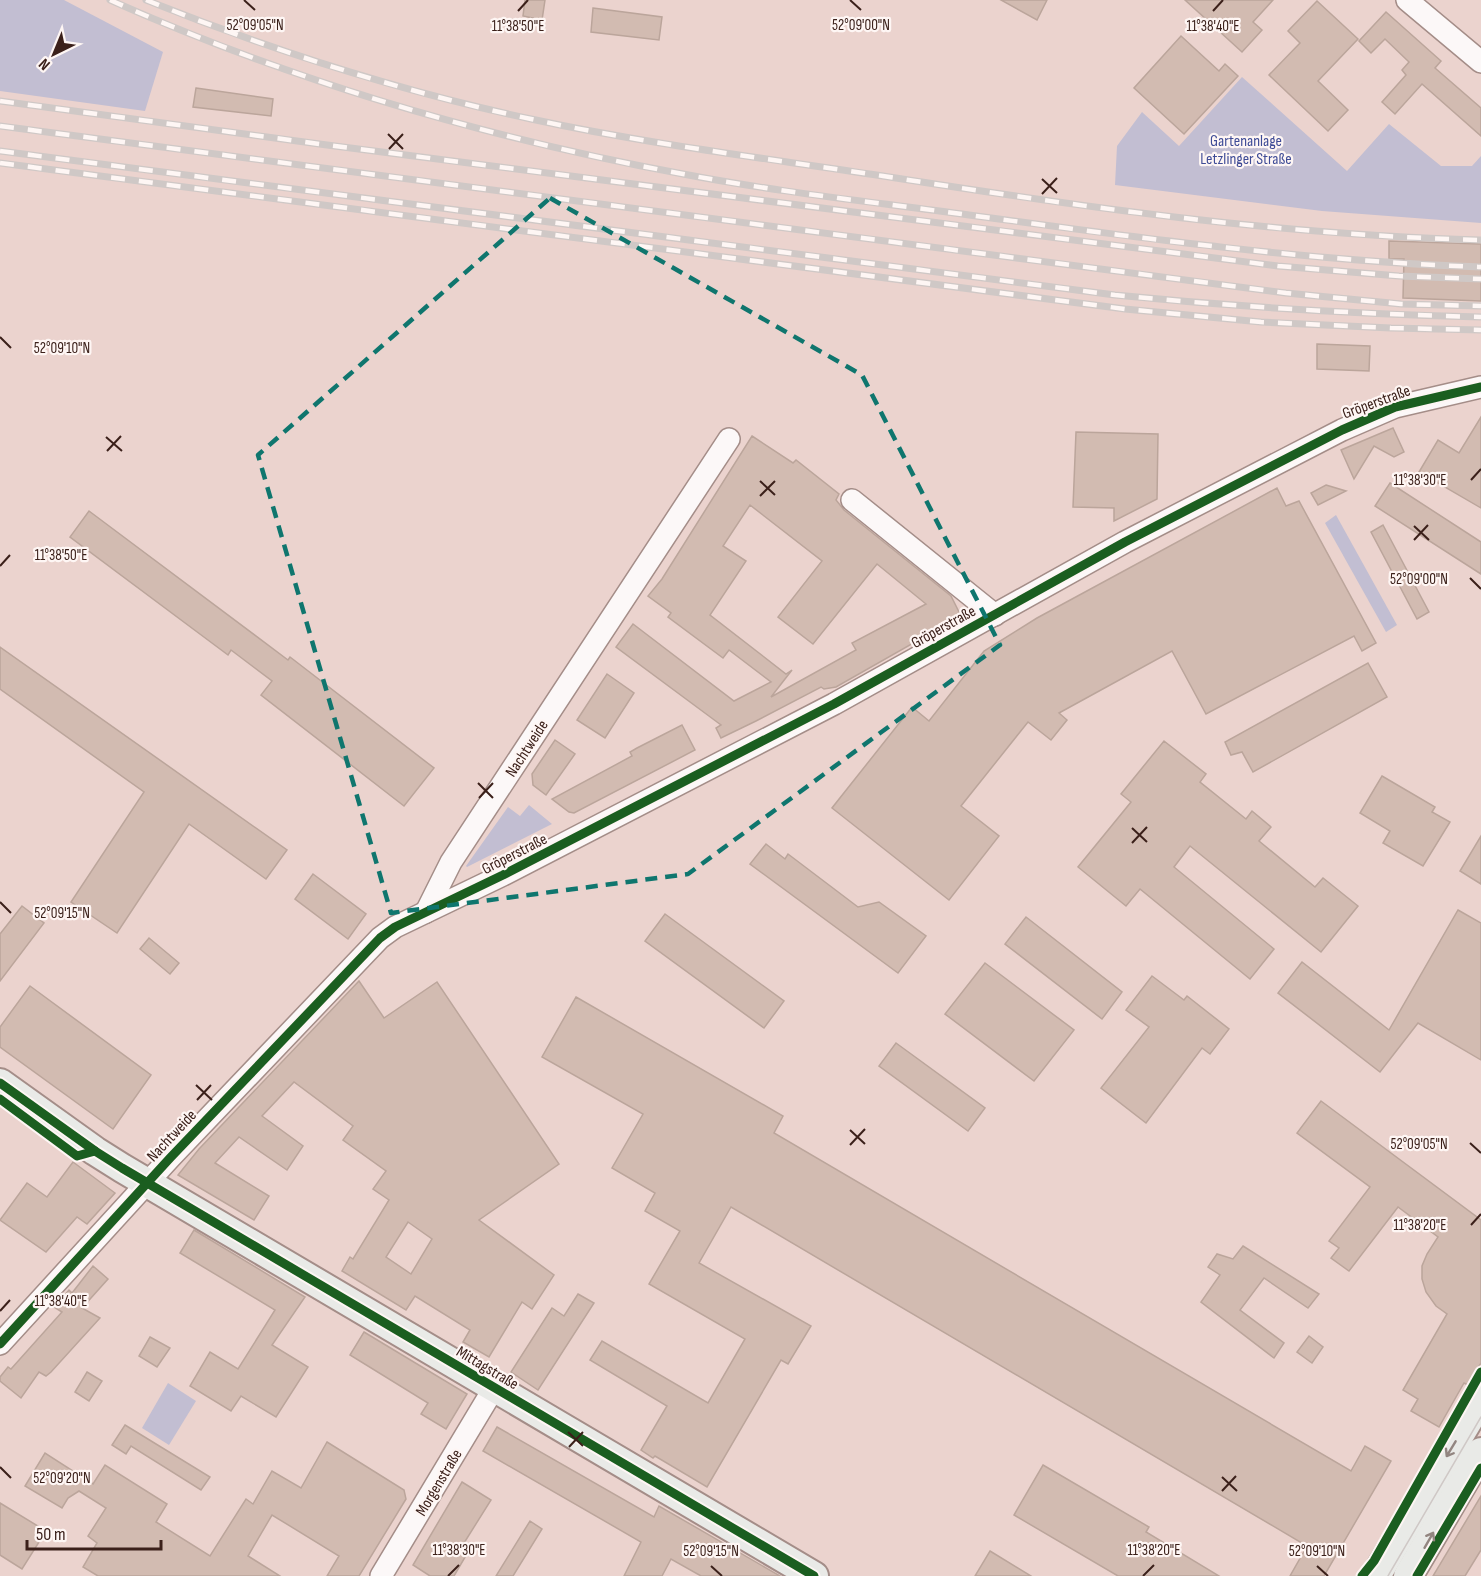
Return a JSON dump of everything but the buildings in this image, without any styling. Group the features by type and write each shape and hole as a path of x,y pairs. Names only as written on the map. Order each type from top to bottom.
{"street":[{"path":"1407,0 1481,62"},
{"name":"Gröperstraße","path":"426,912 834,704 1125,542 1361,420 1395,407 1481,387"},
{"name":"Nachtweide","path":"0,1344 147,1182 380,938 395,927 426,912 451,862 729,438"},
{"name":"Gröperstraße","path":"852,500 995,615"},
{"name":"Mittagstraße","path":"0,1083 95,1151 814,1576"},
{"name":"Morgenstraße","path":"381,1576 494,1388"},
{"path":"1377,1575 1481,1399"},
{"path":"1377,1575 1410,1575 1481,1452"}],"highlighted area":[{"path":"550,198 862,375 1000,645 688,874 391,913 258,455"}],"green space":[{"path":"0,0 64,0 163,52 145,111 0,91"},
{"name":"Gartenanlage Letzlinger Straße","path":"1242,77 1347,171 1389,124 1441,166 1472,166 1481,156 1481,223 1322,211 1115,185 1117,146 1142,112 1179,146"},
{"path":"1336,515 1397,625 1386,632 1325,523"},
{"path":"529,805 552,824 466,866 508,807 520,816"},
{"path":"168,1383 196,1401 169,1445 142,1428"}],"tram line":[{"path":"1388,1576 1481,1417"}],"railway":[{"path":"110,0 249,56 391,104 536,143 610,160 790,191 1160,240 1352,260 1481,267"},
{"path":"146,0 240,36 384,82 482,108 618,136 1106,209 1256,226 1481,240"},
{"path":"0,101 1278,266 1399,276 1481,279"},
{"path":"0,126 1286,293 1401,304 1481,306"},
{"path":"0,151 1115,295 1298,309 1481,317"},
{"path":"0,163 1125,309 1261,322 1481,330"}],"cycle path":[{"path":"0,1344 170,1158 380,938 395,927 503,875 834,704 1125,542 1342,430 1395,407 1481,387"},
{"path":"0,1083 122,1168 814,1576"},
{"path":"0,1099 77,1156 95,1151"},
{"path":"1362,1576 1374,1561 1481,1372"},
{"path":"1417,1576 1481,1468"}]}
